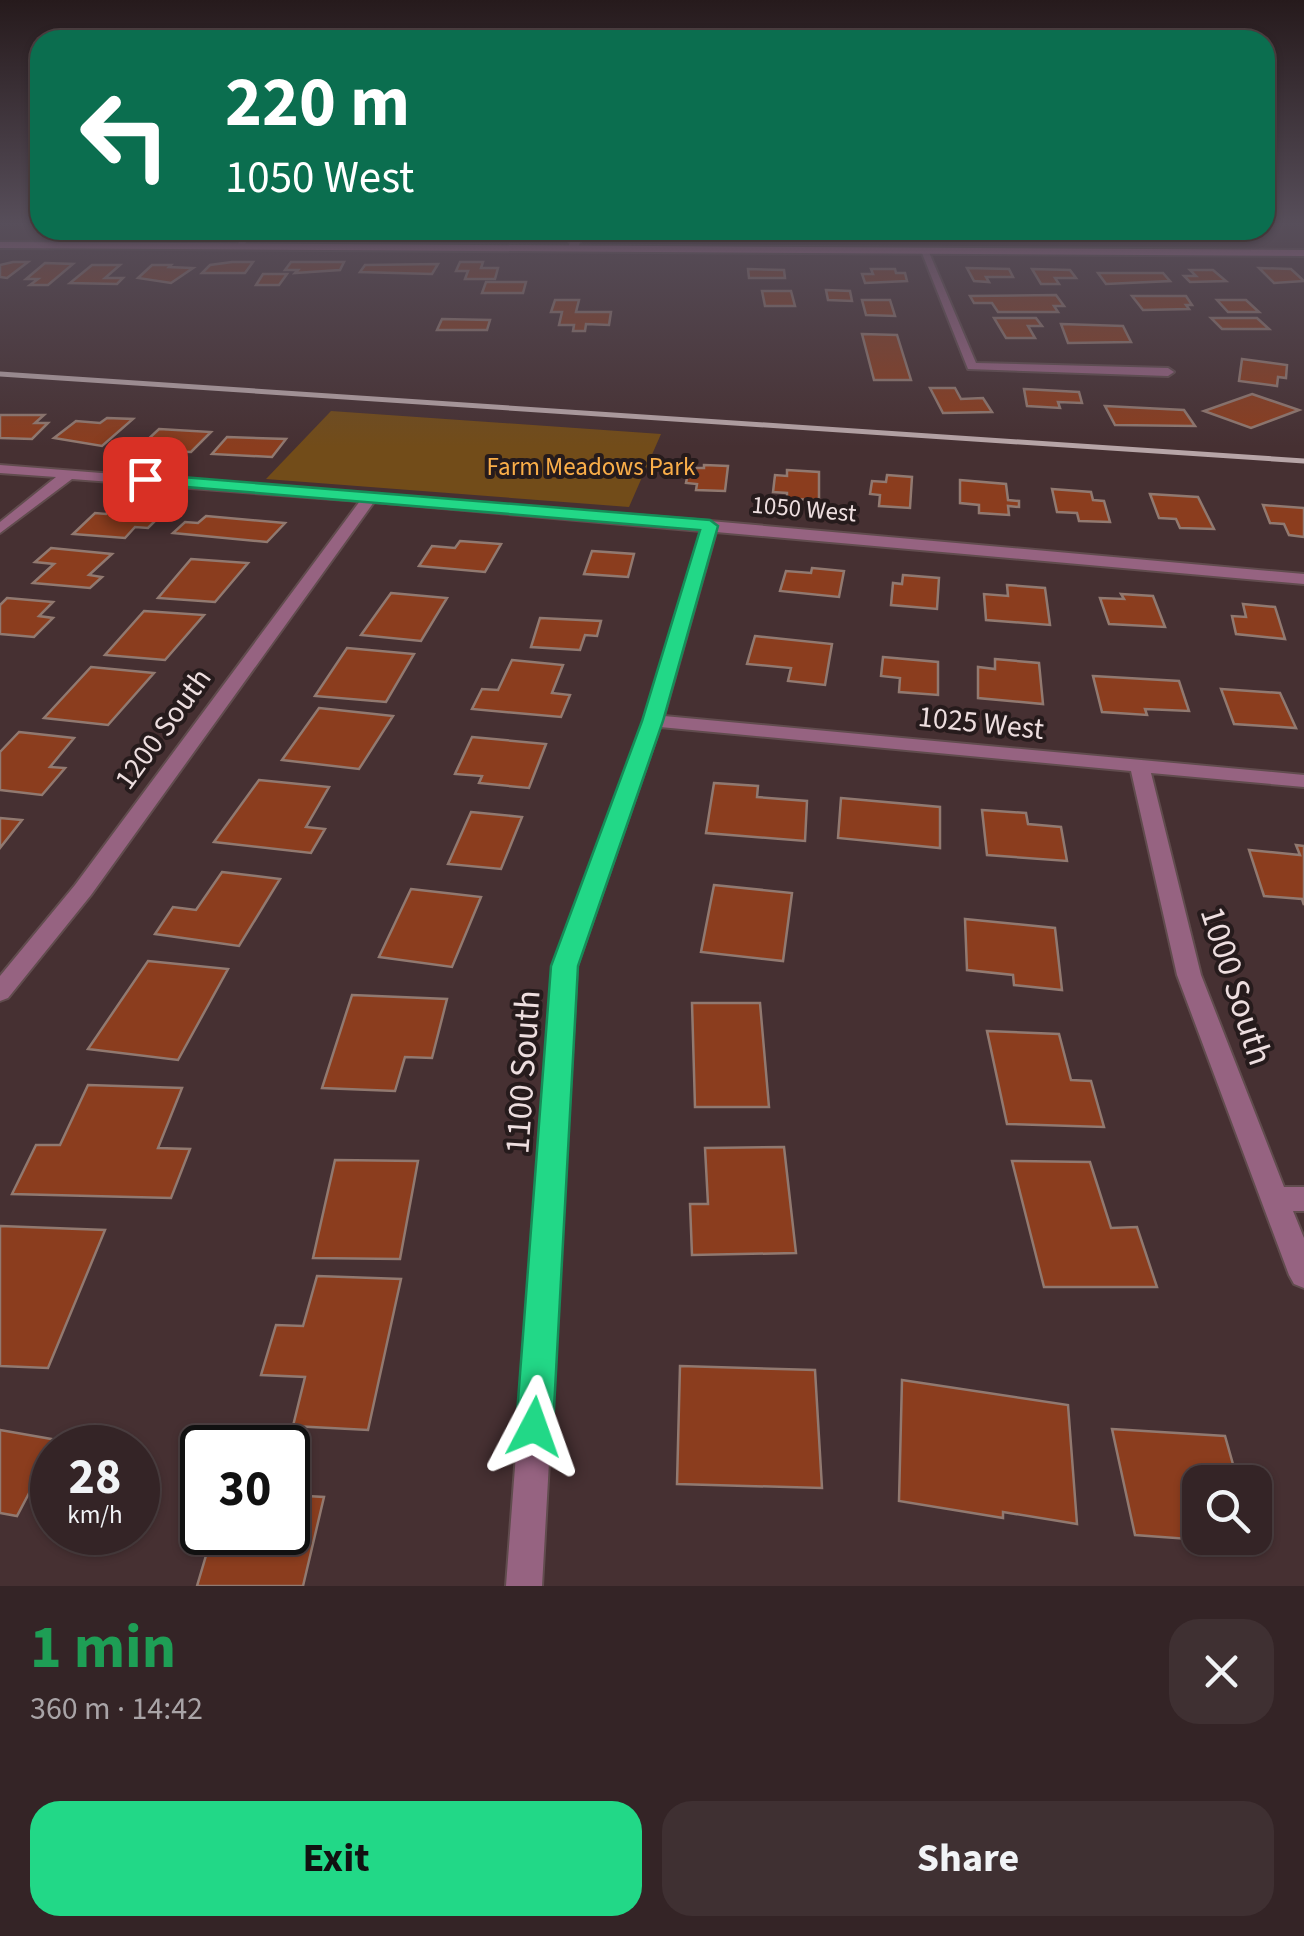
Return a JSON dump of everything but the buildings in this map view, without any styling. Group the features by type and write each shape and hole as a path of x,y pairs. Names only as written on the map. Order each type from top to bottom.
{"street":[{"path":"944,299 972,366 1168,372"},
{"name":"1050 West","path":"0,470 370,497 1304,579"},
{"path":"0,530 70,473"},
{"name":"1200 South","path":"0,992 83,890 370,497"},
{"name":"1100 South","path":"524,1586 565,966 653,721 710,526"},
{"name":"1025 West","path":"653,721 1140,769 1304,781"},
{"name":"1000 South","path":"1140,769 1189,975 1290,1199 1304,1275"}],"green space":[{"name":"Farm Meadows Park","path":"331,411 661,434 629,507 266,479"}],"railway":[{"path":"0,374 1304,461"}],"route":[{"path":"145,479 710,526 653,721 565,966 534,1427"}]}
